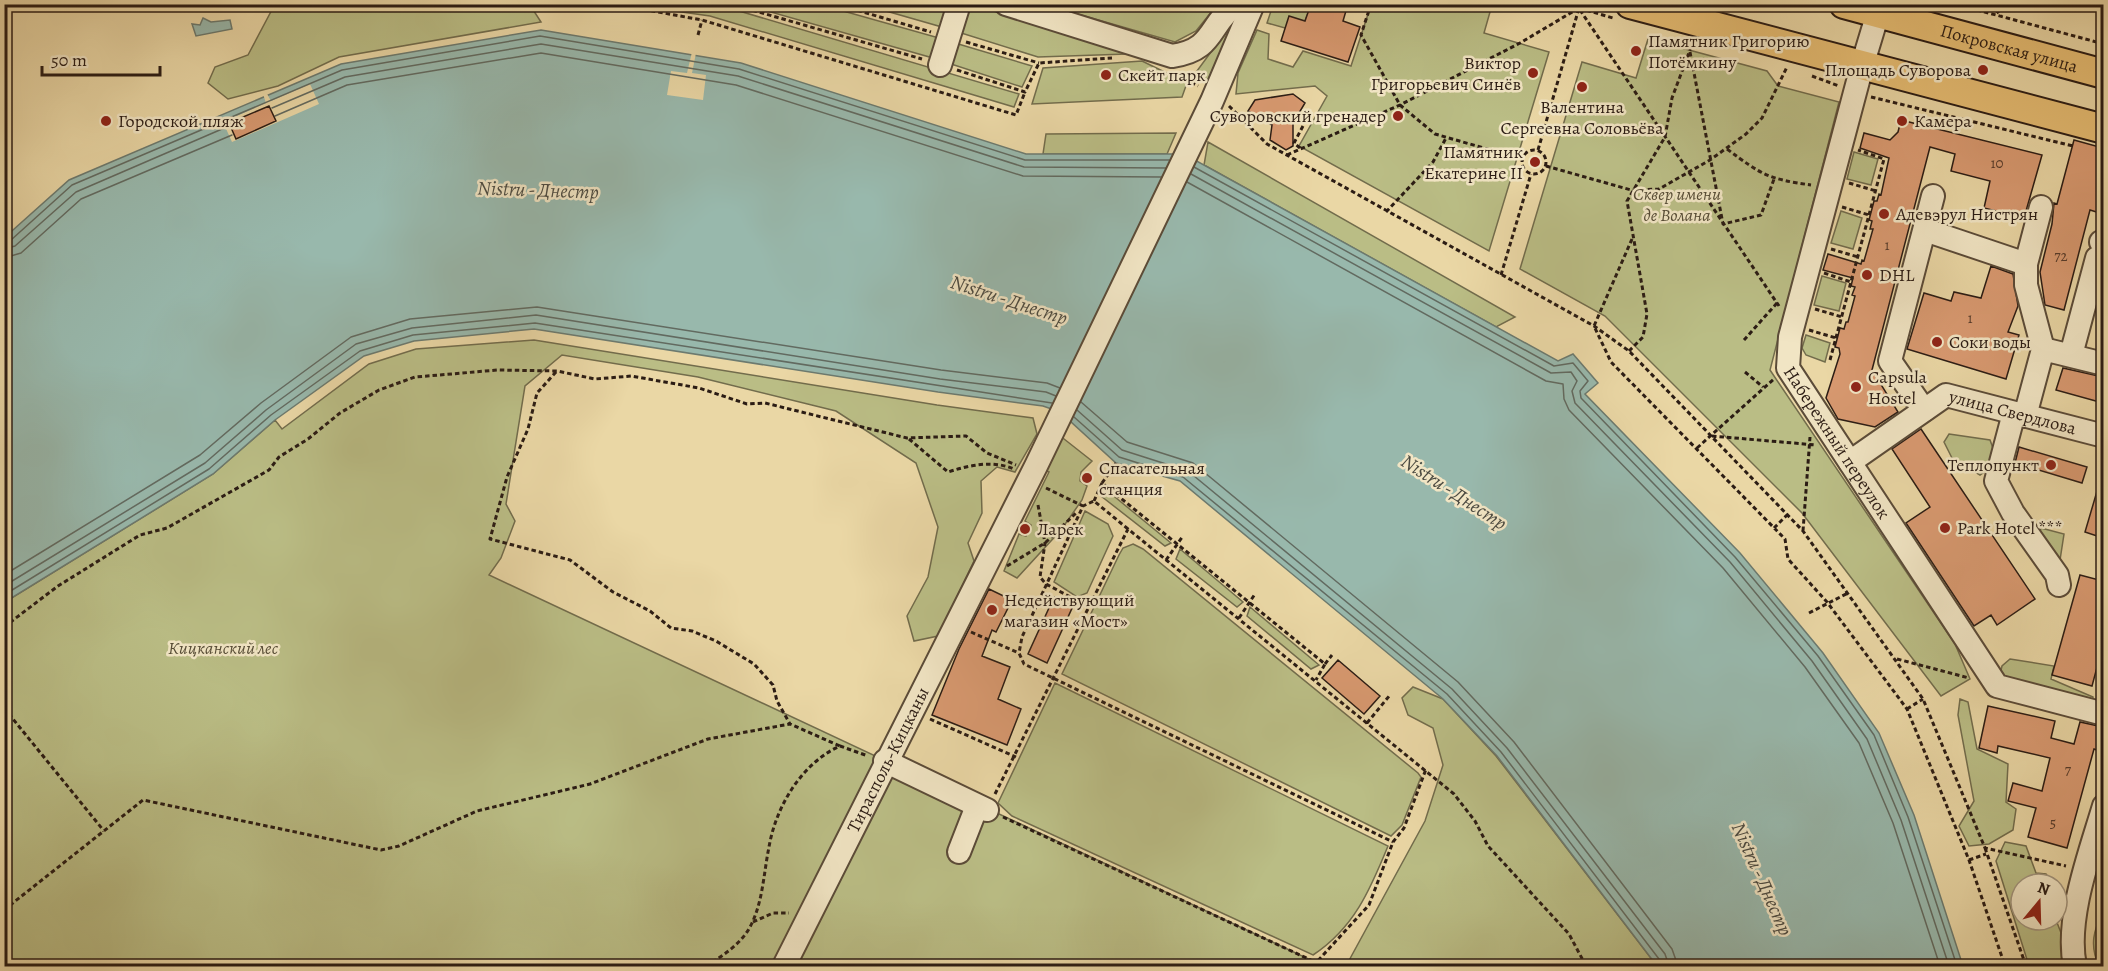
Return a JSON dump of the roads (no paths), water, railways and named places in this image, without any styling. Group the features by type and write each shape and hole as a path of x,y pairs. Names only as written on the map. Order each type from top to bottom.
{"main road":[{"path":"1630,4 2103,129"},
{"name":"Покровская улица","path":"1844,4 2103,74"}],"street":[{"path":"940,64 959,4"},
{"path":"1006,4 1172,56 1191,54 1207,40 1236,4"},
{"name":"Тирасполь-Кицканы","path":"784,966 885,762 996,561 1212,101 1253,4"},
{"name":"Набережный переулок","path":"1878,14 1790,337 1788,368 1996,686 2103,714"},
{"path":"1924,410 1890,361 1933,196"},
{"path":"2041,207 2026,264 2026,285 2043,349 1996,481 2007,504 2057,575 2059,585"},
{"path":"1925,230 2026,264"},
{"path":"2071,355 2101,247"},
{"path":"2043,349 2103,364"},
{"path":"1788,368 1845,455"},
{"name":"улица Свердлова","path":"1845,455 1946,396 2103,436"},
{"path":"885,762 982,808 959,852"},
{"path":"2075,966 2071,946 2085,870 2103,806"}],"water":[{"path":"203,18 211,22 230,20 232,29 196,36 192,24 200,25"},
{"name":"Nistru - Днестр","path":"541,30 741,63 1026,154 1184,154 1558,361 1573,354 1598,383 1585,394 1740,553 1823,653 1879,733 1914,815 1963,966 1657,966 1497,756 1443,699 1180,481 1116,463 1060,412 1043,406 938,392 534,329 414,341 364,356 275,420 213,474 5,602 4,238 69,180 341,64"}],"place":[{"name":"Памятник Григорию Потёмкину","path":"1636,51"},
{"name":"Площадь Суворова","path":"1983,70"},
{"name":"Виктор Григорьевич Синёв","path":"1533,73"},
{"name":"Скейт парк","path":"1106,75"},
{"name":"Валентина Сергеевна Соловьёва","path":"1582,87"},
{"name":"Суворовский гренадер","path":"1398,116"},
{"name":"Городской пляж","path":"106,121"},
{"name":"Камера","path":"1902,121"},
{"name":"Памятник Екатерине II","path":"1535,162"},
{"name":"Адевэрул Нистрян","path":"1884,214"},
{"name":"DHL","path":"1867,275"},
{"name":"Соки воды","path":"1937,342"},
{"name":"Capsula Hostel","path":"1856,387"},
{"name":"Теплопункт","path":"2051,465"},
{"name":"Спасательная станция","path":"1087,478"},
{"name":"Park Hotel ***","path":"1945,528"},
{"name":"Ларек","path":"1025,529"},
{"name":"Недействующий магазин «Мост»","path":"992,610"}],"park label":[{"name":"Сквер имени де Волана","path":"1677,204"},
{"name":"Кицканский лес","path":"223,648"}]}
